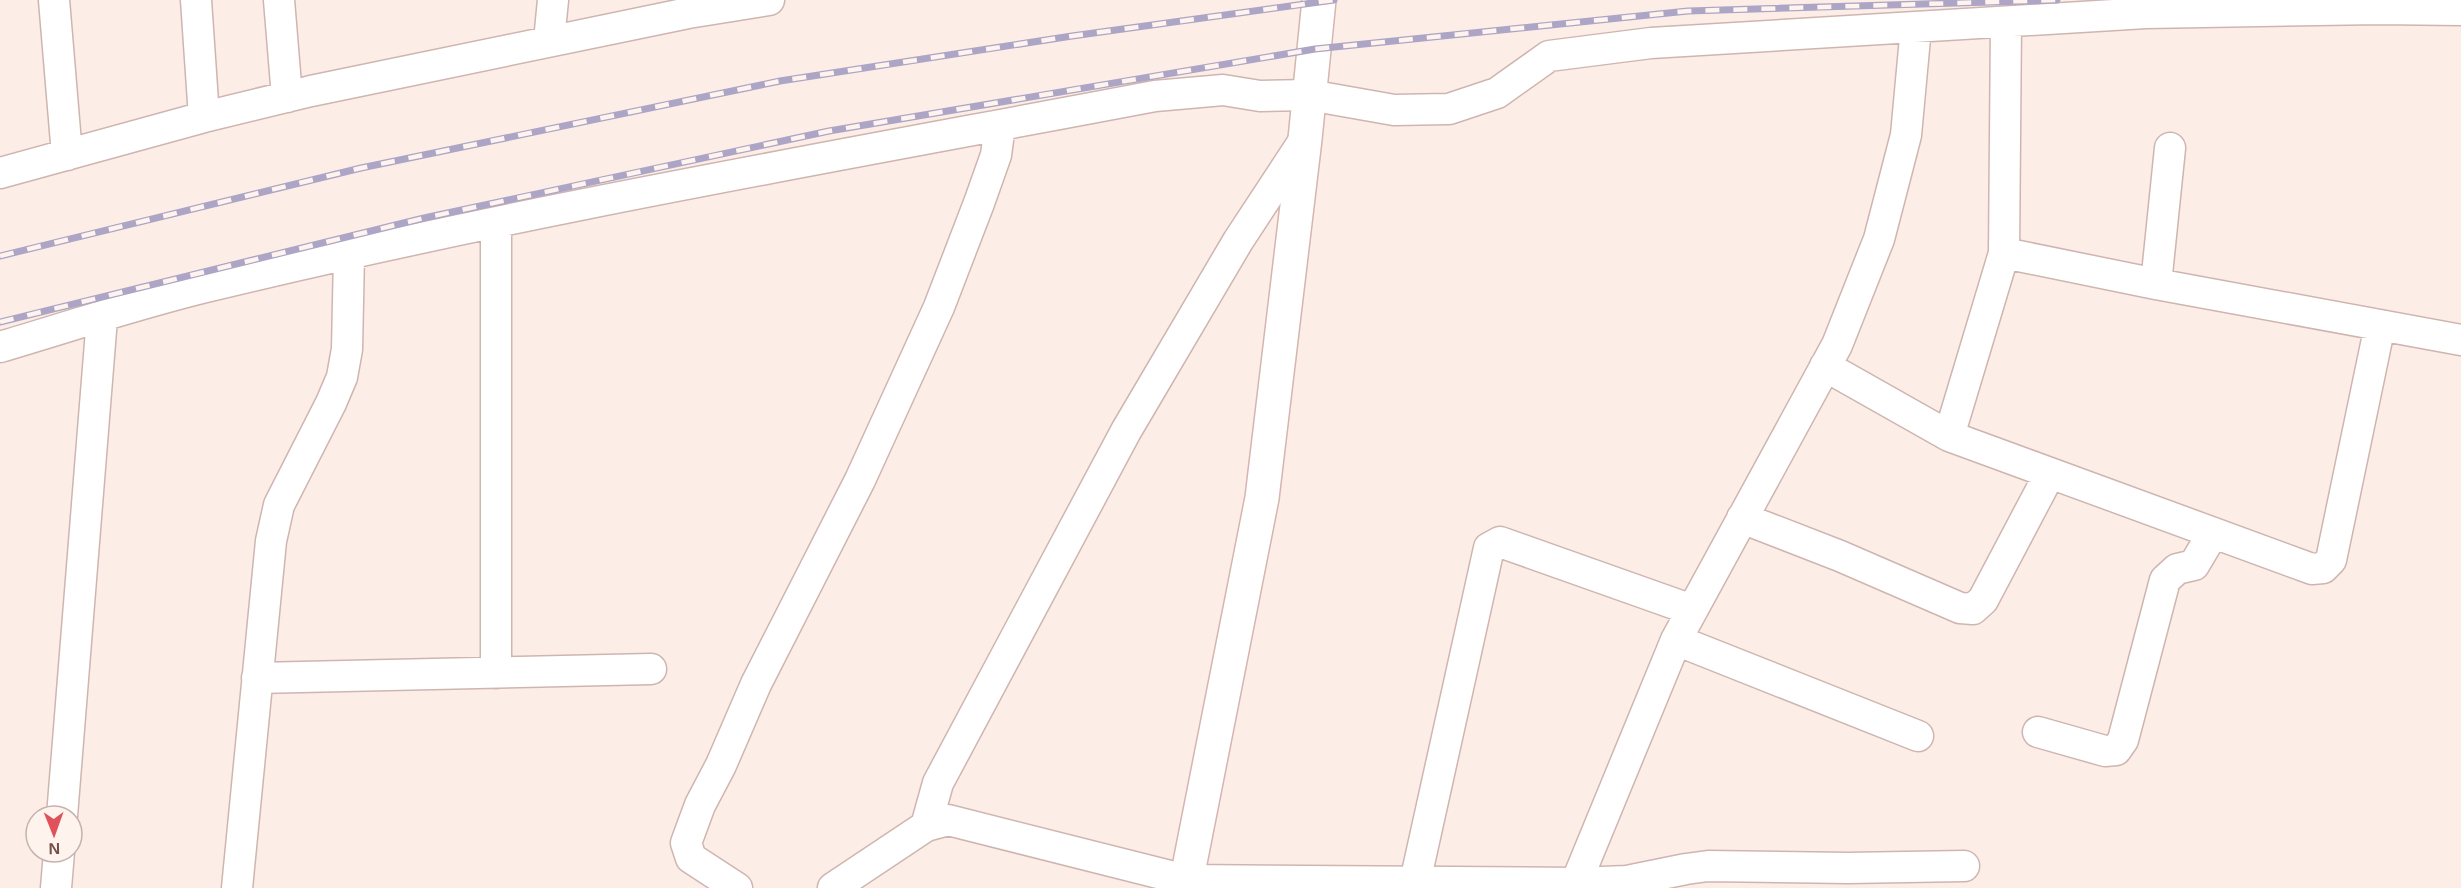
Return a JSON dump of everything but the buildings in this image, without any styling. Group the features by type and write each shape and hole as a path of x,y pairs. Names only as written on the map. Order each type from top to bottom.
{"street":[{"path":"54,0 68,155"},
{"path":"196,0 204,117"},
{"path":"279,0 287,97"},
{"path":"549,41 553,0"},
{"path":"0,173 204,117 287,97 688,13 769,0"},
{"path":"1186,884 1262,498 1305,139 1319,0"},
{"path":"0,347 203,288 496,222 727,176 1155,96 1223,90 1260,96 1310,95 1394,110 1449,109 1497,93 1550,56 1651,43 2146,13 2461,10"},
{"path":"1949,436 2004,253 2006,22"},
{"path":"1576,883 1676,640 1837,345 1879,239 1898,172 1906,135 1916,27"},
{"path":"737,888 691,858 686,843 700,805 735,735 756,684 860,480 939,307 996,155 1000,125"},
{"path":"926,826 938,783 1126,431 1238,242 1305,139"},
{"path":"2156,284 2170,148"},
{"path":"496,222 496,673"},
{"path":"2004,253 2156,284 2461,340"},
{"path":"237,888 267,573 279,505 331,404 342,377 347,349 349,255"},
{"path":"63,804 102,318"},
{"path":"1825,366 1949,436 2312,570 2323,568 2331,560 2380,324"},
{"path":"1742,518 1840,556 1960,608 1973,609 1983,600 2050,473"},
{"path":"2038,732 2105,751 2116,750 2123,740 2165,580 2177,570 2194,565 2213,533"},
{"path":"1415,882 1490,548 1493,544 1500,542 1692,610"},
{"path":"1676,640 1918,736"},
{"path":"257,678 651,669"},
{"path":"833,888 926,826 948,820 1186,884 1576,883 1627,881 1686,868 1708,866 1856,878 1964,866"},
{"path":"56,888 58,864"}],"railway":[{"path":"0,256 361,168 780,81 1072,36 1334,0"},
{"path":"0,322 424,218 829,131 1315,49 1688,11 2057,0"}]}
